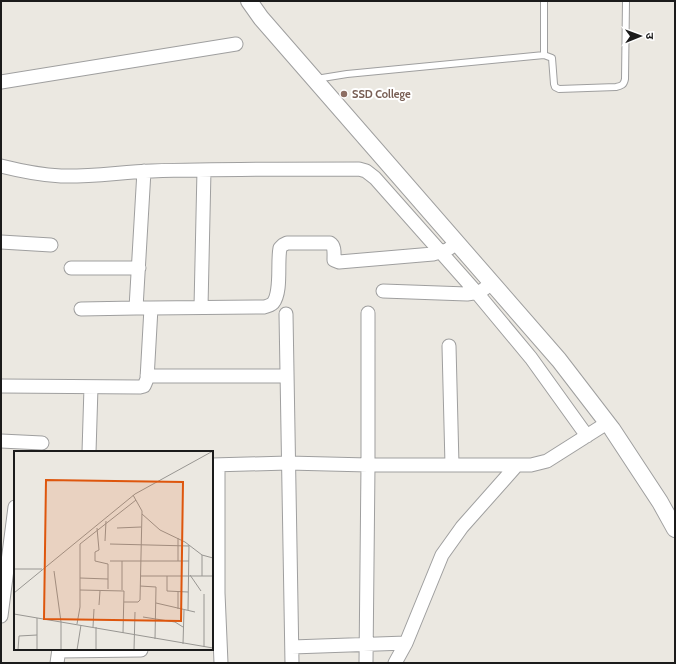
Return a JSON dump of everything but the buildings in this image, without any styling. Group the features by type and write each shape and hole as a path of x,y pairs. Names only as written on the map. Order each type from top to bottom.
{"street":[{"path":"249,1 261,18 315,79 447,249"},
{"path":"1,82 236,44"},
{"path":"1,166 28,172 60,176 144,171 366,170 371,173 447,249 483,289 559,360 595,431"},
{"path":"201,307 204,170"},
{"path":"136,308 144,171"},
{"path":"1,242 50,245"},
{"path":"81,309 264,307 270,305 275,298 277,291 280,248 287,243 330,243 334,248 334,260 339,262 447,249"},
{"path":"71,268 139,268"},
{"path":"383,291 467,294 483,289"},
{"path":"483,289 532,358 595,431 630,456 675,529"},
{"path":"1,386 144,386 147,376 151,308"},
{"path":"366,663 368,313"},
{"path":"286,314 292,663"},
{"path":"449,346 452,465"},
{"path":"147,376 287,376"},
{"path":"88,451 91,387"},
{"path":"221,663 215,593 215,465 288,463 368,465 531,465 547,461 595,431"},
{"path":"1,441 42,443"},
{"path":"395,663 406,643 442,555 462,527 517,465"},
{"path":"1,616 9,541 14,513"},
{"path":"292,647 406,643"},
{"path":"59,654 141,654"}],"lane":[{"path":"544,1 544,55"},
{"path":"315,79 347,74 544,55 552,58 554,84 559,89 621,86 625,79 626,1"}],"place":[{"name":"SSD College","path":"344,94"}]}
